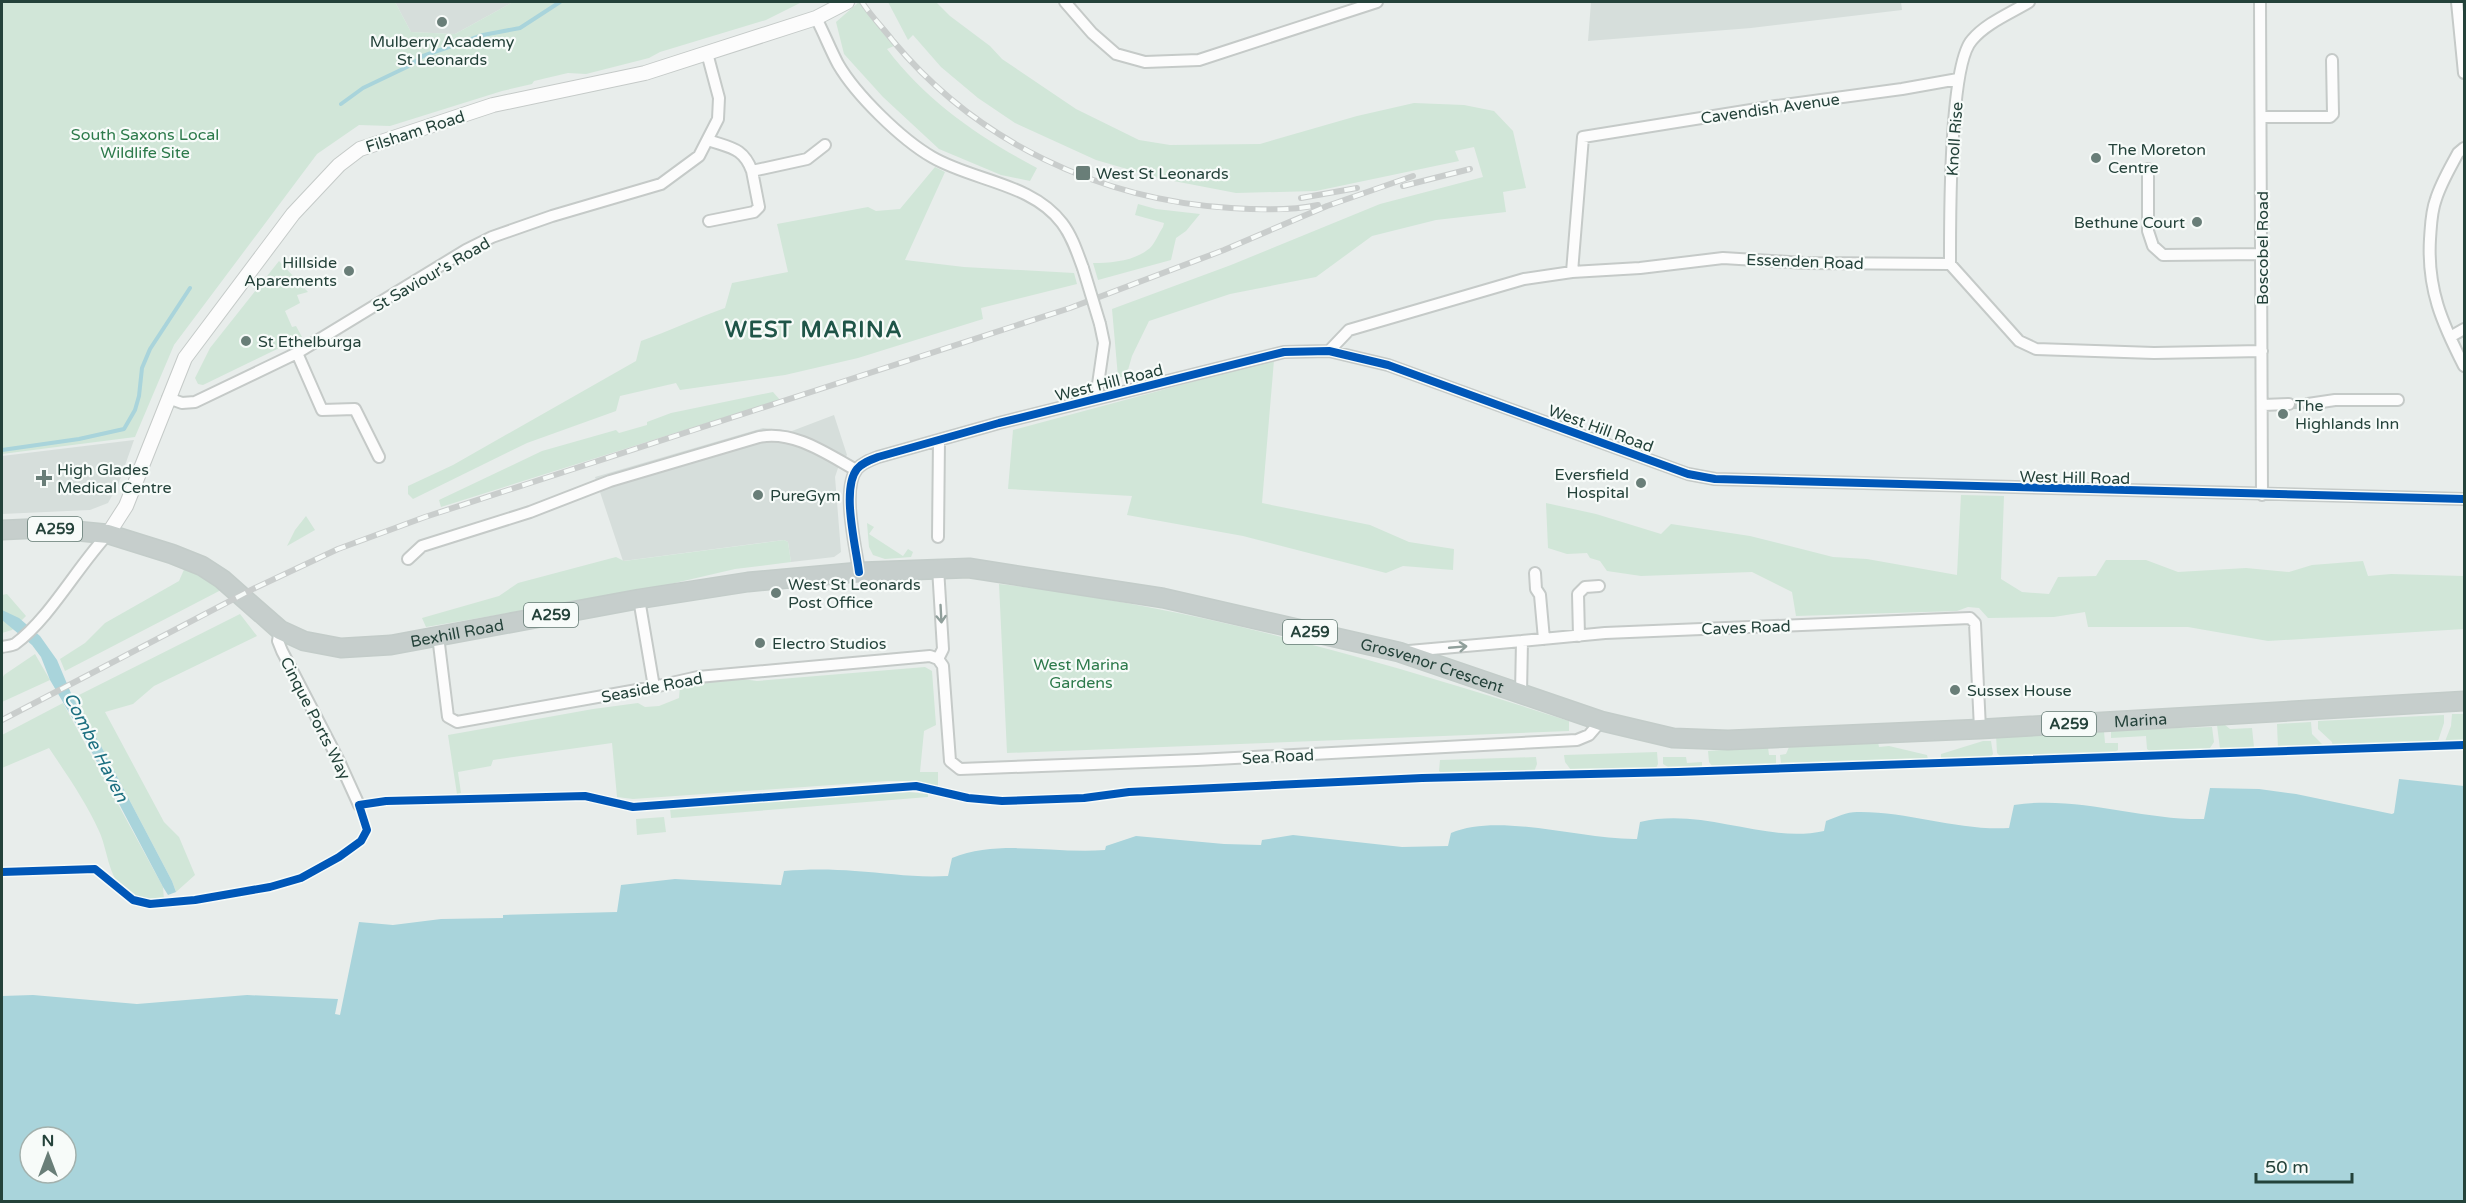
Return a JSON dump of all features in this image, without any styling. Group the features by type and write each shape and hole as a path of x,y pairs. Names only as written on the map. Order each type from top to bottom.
{"highway":[{"name":"Bexhill Road","path":"2,530 46,528 108,534 172,554 202,566 222,579 280,630 304,641 341,648 379,646 639,599 748,582 859,572 938,568"},
{"name":"Grosvenor Crescent","path":"938,568 993,570 1163,598 1399,652 1600,721 1673,738"},
{"name":"Marina","path":"1673,738 1728,740 1980,729 2464,701"}],"street":[{"name":"Filsham Road","path":"108,534 126,507 185,358 293,214 339,165 360,149 493,105 645,73 816,18 846,2"},
{"path":"1065,2 1092,33 1116,54 1145,62 1199,60 1377,2"},
{"name":"Knoll Rise","path":"1950,264 1951,161 1958,79 1970,41 2030,2"},
{"name":"Boscobel Road","path":"2260,2 2262,495"},
{"path":"2457,2 2464,73"},
{"path":"816,18 839,65 872,107 916,146 966,174 1007,186 1039,201 1061,221 1072,239 1083,268 1104,344 1096,398"},
{"name":"St Saviour's Road","path":"168,398 182,403 195,402 297,353 466,250 492,237 552,216 661,184 699,156 718,119 718,98 707,52"},
{"path":"2262,117 2330,117 2333,114 2332,60"},
{"name":"Cavendish Avenue","path":"1572,272 1583,137 1958,79"},
{"path":"708,140 741,151 747,158 759,207 754,212 709,220"},
{"path":"752,171 807,159 825,145"},
{"path":"2464,148 2458,153 2440,187 2432,213 2430,274 2433,294 2464,366"},
{"path":"2148,169 2148,231 2153,246 2163,255 2262,254"},
{"name":"Essenden Road","path":"1329,351 1349,330 1524,279 1572,272 1640,268 1723,258 1804,263 1950,264"},
{"path":"1950,264 2019,341 2036,349 2154,353 2262,351"},
{"path":"2450,337 2464,329"},
{"name":"West Hill Road","path":"856,470 878,457 1096,398 1284,352 1329,351 1388,364 1688,474 1715,479 2464,499"},
{"path":"297,353 322,410 355,409 379,457"},
{"path":"2308,404 2335,400 2398,400"},
{"path":"2263,405 2289,404"},
{"path":"408,559 422,546 530,512 610,481 768,435 792,439 812,446 856,470 849,491 859,572"},
{"path":"938,537 939,440"},
{"path":"7,646 38,621 87,556 108,534"},
{"path":"938,568 943,650 938,660"},
{"path":"1535,573 1536,589 1540,595 1544,639"},
{"path":"1579,636 1578,594 1585,587 1599,586"},
{"path":"639,599 654,687"},
{"name":"Caves Road","path":"1399,652 1579,636 1970,618 1975,623 1980,729"},
{"name":"Cinque Ports Way","path":"280,630 278,641 282,651 359,805"},
{"name":"Seaside Road","path":"438,636 448,717 457,722 698,677 930,656 938,660"},
{"path":"1521,693 1522,641"},
{"name":"Sea Road","path":"938,660 943,666 950,761 960,769 1577,740 1589,735 1600,721"}],"shaded area":[{"name":"Mulberry Academy St Leonards","path":"395,2 513,2 455,34 411,32"},
{"path":"1591,2 1901,2 1902,10 1751,28 1588,41"},
{"path":"834,415 847,455 839,465 835,477 841,552 834,557 791,562 788,542 784,540 623,561 595,477 763,428 792,431"},
{"path":"134,440 118,485 108,503 90,510 2,514 2,456"}],"green space":[{"name":"South Saxons Local Wildlife Site","path":"2,2 395,2 411,32 455,34 513,2 802,2 766,20 660,52 649,58 586,74 568,73 534,81 532,84 390,126 359,125 317,154 174,345 135,437 2,454"},
{"path":"859,2 894,46 887,49 919,86 975,131 1037,168 1030,181 1001,175 939,149 883,97 844,54 836,22"},
{"path":"888,2 936,2 950,16 990,46 1002,59 1076,109 1139,140 1170,145 1260,144 1357,116 1414,103 1464,105 1494,111 1513,131 1526,188 1503,192 1506,212 1436,220 1372,236 1316,277 1230,294 1149,321 1132,356 1126,377 1118,377 1112,309 1231,265 1380,204 1483,177 1474,147 1455,151 1459,161 1316,191 1236,193 1158,178 1096,160 1015,123 978,98 941,67 913,35 908,40"},
{"path":"935,167 945,172 905,260 964,267 1074,273 1077,284 981,308 983,319 858,358 785,375 680,390 676,383 620,396 616,411 527,443 413,499 408,494 408,486 453,465 636,361 641,341 725,308 732,283 788,272 777,224 868,207 876,211 900,209"},
{"path":"1138,204 1156,209 1200,214 1186,231 1176,238 1171,260 1098,280 1093,263 1115,262 1137,256 1150,248 1163,227 1164,223 1135,215"},
{"path":"279,261 308,292 297,295 300,303 285,311 292,327 296,326 302,337 203,385 198,384 195,378 210,348"},
{"path":"1274,360 1262,503 1370,525 1409,542 1454,549 1453,570 1403,566 1386,573 1243,536 1127,515 1132,496 1008,489 1013,430"},
{"path":"773,392 780,400 441,507 439,500 542,451 616,430 619,433 647,425 647,422 671,413"},
{"path":"1961,495 2004,496 2001,579 2022,592 2049,594 2058,577 2096,576 2106,560 2146,560 2178,572 2246,568 2289,572 2312,565 2363,561 2368,576 2391,574 2464,576 2464,629 2268,641 2188,627 2088,627 2085,612 2054,617 1988,618 1979,608 1968,607 1957,611 1796,616 1792,592 1752,572 1641,576 1607,571 1600,561 1590,558 1587,553 1567,554 1548,548 1546,503 1596,514 1661,534 1671,524 1750,536 1833,557 1867,559 1957,575"},
{"path":"306,516 315,530 287,546 295,530"},
{"path":"867,523 874,527 869,534 903,556 908,549 913,552 911,557 885,559 873,555 869,547"},
{"path":"784,540 788,542 791,562 735,569 649,589 426,627 422,618 499,596 518,583 616,557 624,561"},
{"path":"186,565 223,589 65,671 60,659 85,643 105,623 179,581"},
{"name":"West Marina Gardens","path":"999,584 1144,606 1287,638 1428,677 1569,721 1569,731 1007,753"},
{"path":"7,594 26,616 12,630 2,633 2,595"},
{"path":"240,614 257,636 154,686 133,704 105,712 164,822 179,837 195,875 176,892 101,746 73,698"},
{"path":"35,654 50,680 2,702 4,675"},
{"path":"925,667 932,671 936,725 924,731 920,772 938,772 938,786 912,781 888,781 633,799 617,797 612,743 493,760 491,766 458,772 461,793 457,794 448,735 593,709 638,703 645,707 659,706 679,698 680,686 735,678 757,681"},
{"path":"63,703 163,887 164,900 147,900 121,887 110,868 102,838 94,820 49,748 2,768 2,735"},
{"path":"2452,714 2464,714 2464,743 2444,744 2451,726"},
{"path":"2444,715 2444,723 2437,744 2333,747 2332,742 2318,729 2318,721"},
{"path":"2311,722 2312,734 2326,748 2278,749 2277,724"},
{"path":"2217,725 2225,725 2230,729 2252,728 2254,747 2237,751 2220,749"},
{"path":"2212,727 2214,742 2208,751 2152,753 2147,749 2146,736 2111,738 2111,730"},
{"path":"2104,731 2105,743 2118,743 2118,750 2112,754 2000,756 1997,753 1996,735"},
{"path":"1983,741 1991,741 1993,754 1990,758 1941,759 1941,754"},
{"path":"1878,742 1879,747 1889,746 1927,755 1928,759 1781,763 1780,755 1786,754 1789,747"},
{"path":"1768,747 1769,755 1776,755 1776,764 1712,766 1709,762 1708,751"},
{"path":"1657,752 1656,768 1571,770 1565,762 1564,755"},
{"path":"1536,757 1537,764 1534,772 1444,775 1439,771 1440,760"},
{"path":"1663,757 1686,757 1687,763 1702,762 1702,766 1668,767 1663,764"},
{"path":"908,792 928,794 928,797 671,818 670,808"},
{"path":"664,817 666,832 637,835 636,819"}],"water":[{"name":"Combe Haven","path":"2,610 19,618 40,636 57,660 73,698 101,746 176,892 168,895 163,887 88,745 50,680 41,657 32,645 2,620"},
{"path":"2399,779 2464,786 2464,1201 2,1201 2,996 33,995 137,1004 247,995 338,999 335,1014 340,1015 359,922 393,925 441,919 503,918 503,915 617,912 621,885 675,879 781,885 784,871 811,870 948,876 952,858 970,852 1008,848 1105,850 1106,846 1136,836 1261,845 1262,840 1293,835 1402,847 1448,846 1451,833 1471,827 1493,825 1637,839 1640,822 1664,819 1688,819 1757,830 1802,834 1824,831 1826,821 1857,812 1895,814 1971,827 2009,828 2014,805 2038,803 2085,805 2156,816 2204,819 2210,788 2259,789 2296,794 2392,814"}],"waterway":[{"path":"341,104 363,88 409,66 423,56 483,35 520,28 560,2"},
{"path":"2,450 79,439 124,429 135,410 142,368 150,349 190,288"}],"tunnel":[{"path":"2289,404 2308,404"}],"railway":[{"path":"862,2 926,77 963,109 1002,136 1044,159 1089,178 1135,193 1182,203 1264,210 1318,205"},
{"path":"1403,186 1470,169"},
{"path":"2,720 255,588 338,549 425,517 1070,308 1224,250 1327,206 1413,176"},
{"path":"1301,198 1357,188"}],"cycle path":[{"path":"859,572 851,519 850,490 852,478 857,469 866,462 999,423 1284,352 1329,351 1388,365 1688,474 1715,479 2464,499"},
{"path":"2,872 95,869 133,900 150,904 195,900 270,887 301,878 339,857 361,841 367,830 359,805 386,801 585,796 633,807 916,786 968,798 1002,801 1084,798 1129,792 1422,778 1678,772 2464,745"}],"place":[{"name":"Mulberry Academy St Leonards","path":"442,22"},
{"name":"The Moreton Centre","path":"2096,158"},
{"name":"West St Leonards","path":"1083,173"},
{"name":"Bethune Court","path":"2197,222"},
{"name":"Hillside Aparements","path":"349,271"},
{"name":"St Ethelburga","path":"246,341"},
{"name":"The Highlands Inn","path":"2283,414"},
{"name":"High Glades Medical Centre","path":"44,478"},
{"name":"Eversfield Hospital","path":"1641,483"},
{"name":"PureGym","path":"758,495"},
{"name":"West St Leonards Post Office","path":"776,593"},
{"name":"Electro Studios","path":"760,643"},
{"name":"Sussex House","path":"1955,690"}],"district":[{"name":"WEST MARINA","path":"814,329"}]}
